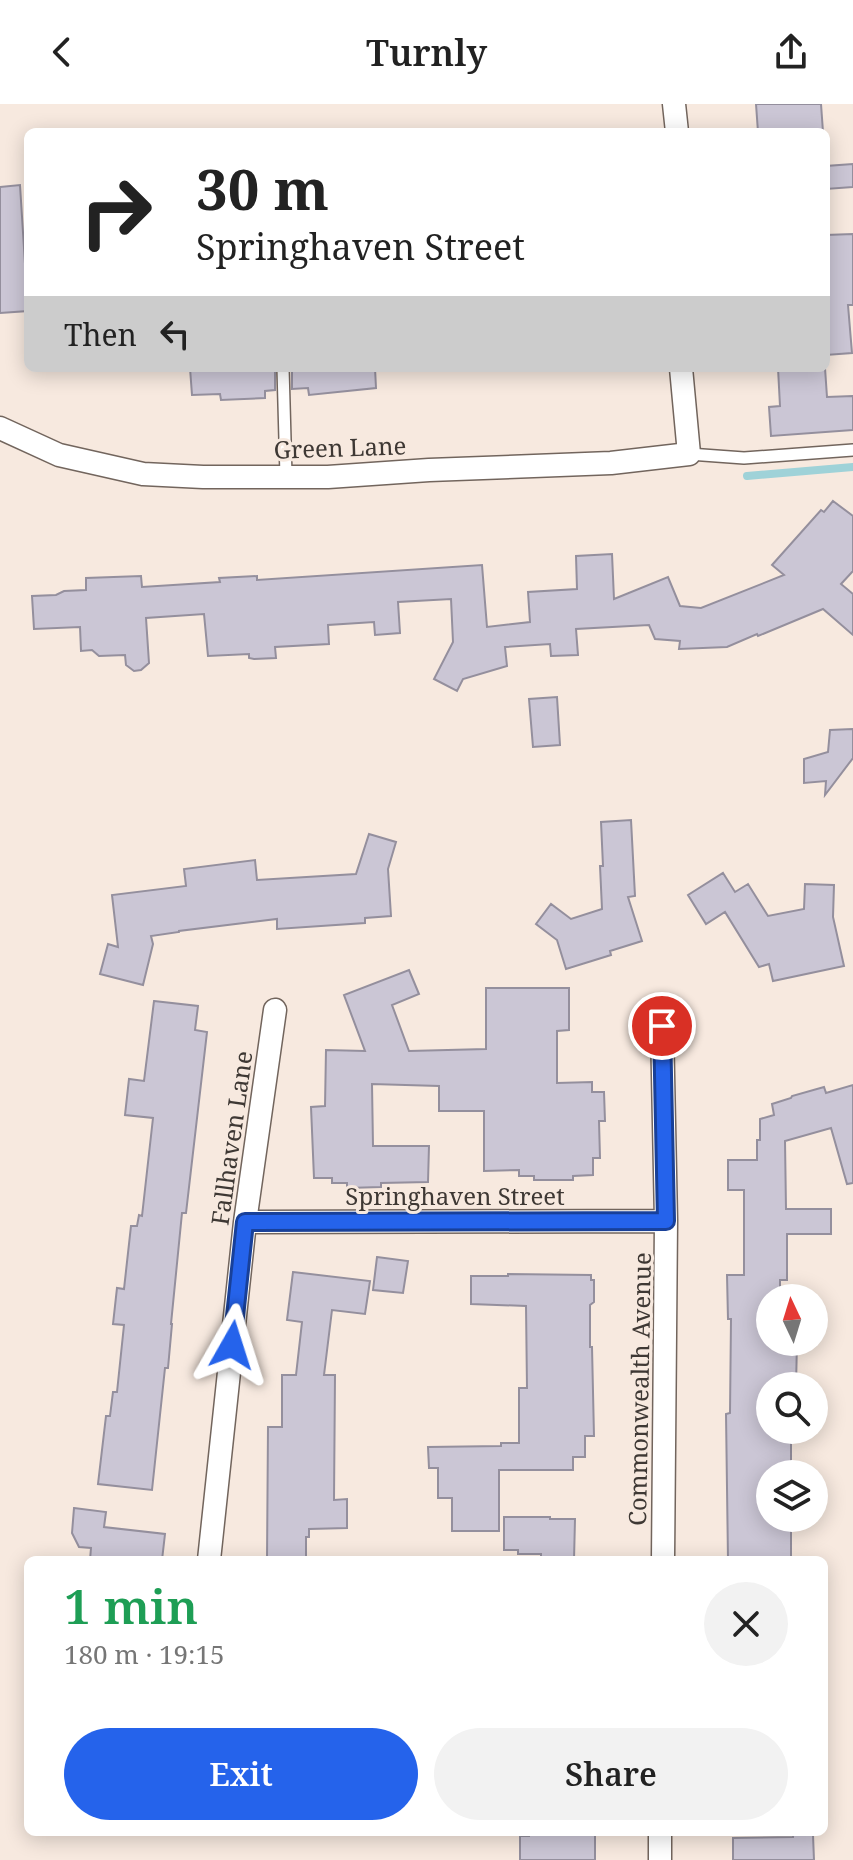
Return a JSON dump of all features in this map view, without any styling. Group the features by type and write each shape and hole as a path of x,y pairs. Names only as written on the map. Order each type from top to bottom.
{"street":[{"path":"674,104 677,128"},
{"path":"681,372 689,454"},
{"name":"Green Lane","path":"0,428 59,455 143,474 203,477 328,477 611,463 689,454"},
{"name":"Fallhaven Lane","path":"209,1556 245,1222 275,1010"},
{"name":"Commonwealth Avenue","path":"662,1026 666,1221 663,1556"},
{"name":"Springhaven Street","path":"245,1222 666,1221"},
{"path":"660,1836 660,1860"}],"lane":[{"path":"283,372 286,476"},
{"path":"689,454 744,458 853,450"}],"building":[{"path":"756,104 821,104 823,128 758,128"},
{"path":"853,164 853,187 830,189 830,166"},
{"path":"20,185 24,311 0,313 0,187"},
{"path":"853,234 853,305 848,305 852,353 830,355 830,235"},
{"path":"190,372 275,372 275,390 265,391 265,398 221,400 220,394 192,395"},
{"path":"292,372 375,372 376,388 309,395 308,388 292,389"},
{"path":"778,372 825,372 827,397 853,396 853,430 771,436 769,407 780,406"},
{"path":"833,501 853,516 853,571 841,584 853,594 853,635 823,609 727,647 679,649 680,641 655,639 649,625 576,629 578,655 551,656 550,644 505,647 507,666 463,679 457,691 434,679 453,642 451,599 398,602 400,633 375,635 374,622 328,625 329,644 275,647 276,658 254,659 249,658 249,654 208,656 204,614 146,618 149,663 141,670 134,671 126,665 125,655 99,656 92,650 81,651 80,627 34,629 32,596 86,590 86,578 141,576 142,587 220,582 219,578 257,576 257,580 482,565 487,627 530,622 528,592 577,589 576,556 612,554 614,599 668,577 680,606 701,608 784,575 772,565 821,510 824,512"},
{"path":"557,697 560,745 533,747 529,699"},
{"path":"853,729 853,758 825,795 826,781 804,783 804,759 828,752 830,730"},
{"path":"631,820 635,896 628,897 642,941 610,951 611,955 566,969 557,940 536,924 551,904 571,919 602,909 601,822"},
{"path":"369,834 396,842 388,869 391,916 365,918 365,923 277,929 277,919 151,936 153,944 143,985 100,974 108,944 118,947 112,895 186,886 184,869 255,860 257,880 356,874"},
{"path":"723,873 735,892 748,884 768,916 804,909 805,884 834,885 833,917 844,966 773,981 769,964 759,967 725,912 706,924 688,895"},
{"path":"409,970 419,994 392,1005 409,1051 486,1049 486,988 569,988 569,1030 557,1031 557,1083 592,1082 592,1092 604,1092 605,1121 599,1121 600,1158 593,1158 593,1175 573,1176 573,1180 534,1180 534,1176 519,1176 519,1170 484,1171 484,1111 439,1111 439,1086 372,1084 373,1146 429,1146 428,1182 381,1183 381,1187 347,1188 347,1183 332,1183 332,1178 314,1178 311,1107 325,1106 326,1050 365,1051 344,995"},
{"path":"154,1001 198,1006 195,1030 207,1032 186,1213 182,1213 168,1368 165,1368 152,1490 98,1484 106,1416 110,1416 113,1392 117,1392 124,1325 113,1324 117,1288 124,1289 131,1226 137,1226 139,1215 142,1216 153,1118 125,1115 129,1079 144,1081"},
{"path":"853,1085 853,1183 847,1184 831,1128 785,1141 786,1209 831,1209 831,1234 787,1234 787,1280 780,1280 780,1284 756,1284 756,1356 797,1356 796,1372 756,1372 756,1444 791,1444 791,1460 756,1460 756,1532 791,1532 791,1556 728,1556 726,1414 730,1413 731,1319 728,1319 727,1275 744,1275 744,1190 728,1190 728,1160 757,1160 760,1119 774,1115 772,1104 824,1087 826,1093"},
{"path":"377,1257 408,1261 403,1293 373,1290"},
{"path":"293,1272 370,1281 365,1314 332,1310 324,1375 335,1375 334,1500 347,1499 347,1528 309,1529 306,1556 267,1556 268,1427 282,1427 282,1375 296,1375 302,1322 287,1320"},
{"path":"591,1275 591,1280 594,1280 594,1302 590,1305 590,1347 594,1436 585,1436 585,1457 573,1457 573,1470 499,1470 499,1531 452,1531 452,1498 438,1498 438,1468 429,1468 428,1447 519,1443 519,1388 527,1388 526,1306 471,1304 471,1276"},
{"path":"74,1508 106,1512 104,1527 165,1534 162,1556 90,1556 91,1548 79,1547 72,1533"},
{"path":"504,1517 575,1519 574,1556 541,1556 504,1550"},
{"path":"520,1836 595,1836 595,1860 520,1860"},
{"path":"813,1836 814,1860 733,1860 733,1838"}],"waterway":[{"path":"747,476 853,467"}],"route":[{"path":"232,1345 245,1222 666,1221 662,1026"}]}
